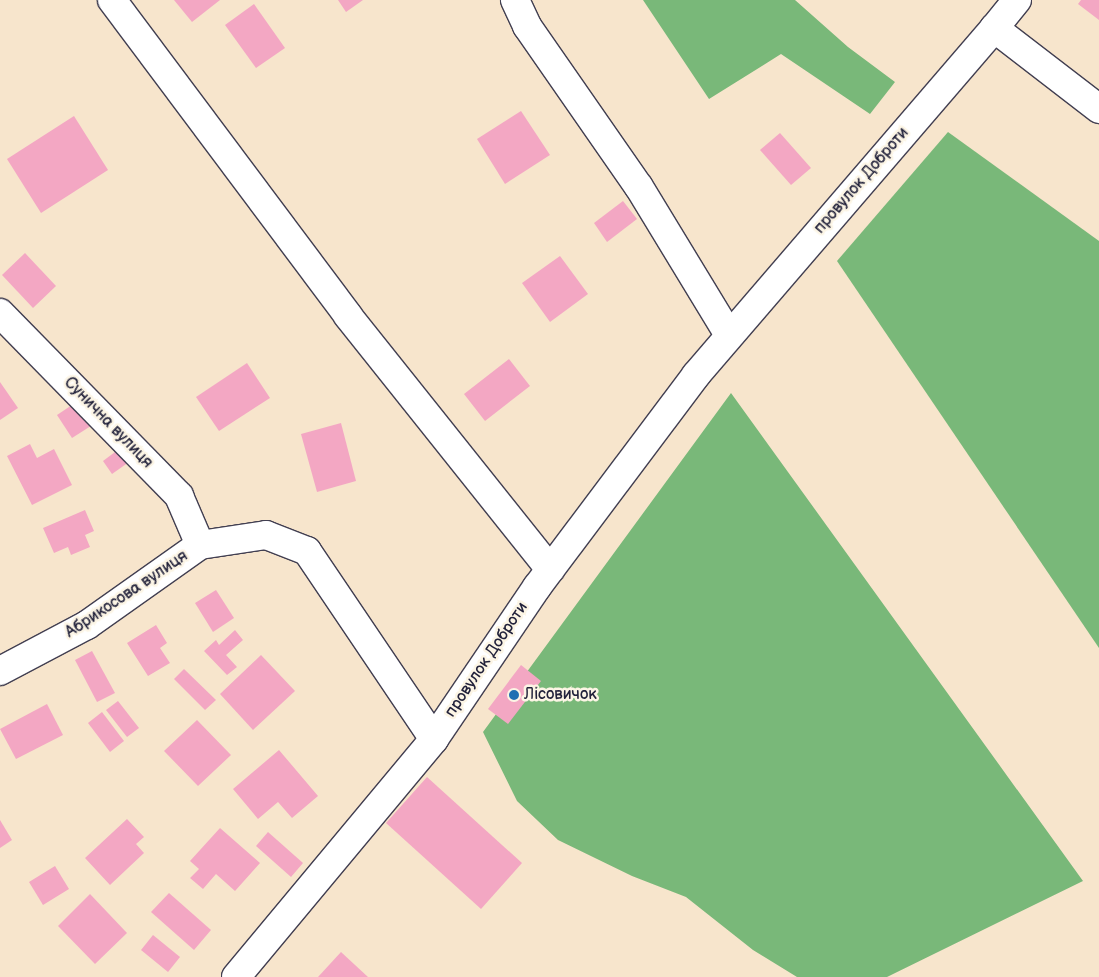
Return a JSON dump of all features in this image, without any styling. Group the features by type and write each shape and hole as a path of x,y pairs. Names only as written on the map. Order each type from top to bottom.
{"street":[{"path":"112,0 348,316 550,570"},
{"path":"515,0 527,26 639,187 729,335"},
{"name":"провулок Доброти","path":"236,977 434,739 550,570 729,335 1017,0"},
{"path":"994,28 1099,109"},
{"name":"Сунична вулиця","path":"0,313 178,496 200,545"},
{"path":"200,545 266,535 307,551 434,739"},
{"name":"Абрикосова вулиця","path":"0,671 87,625 200,545"}],"green space":[{"path":"643,0 795,0 848,47 895,82 870,114 781,54 709,99"},
{"path":"948,132 1099,241 1099,648 837,261"},
{"path":"731,393 1083,881 887,977 797,977 753,950 686,897 632,876 558,840 517,801 483,732"}],"building":[{"path":"174,0 220,0 192,22"},
{"path":"338,0 363,0 346,12"},
{"path":"1081,0 1099,0 1099,20 1078,4"},
{"path":"254,4 285,48 256,68 225,25"},
{"path":"521,111 550,155 505,184 477,139"},
{"path":"74,116 108,170 41,213 7,159"},
{"path":"780,133 811,168 791,185 760,150"},
{"path":"623,201 637,219 607,242 594,223"},
{"path":"25,253 56,286 33,308 2,275"},
{"path":"560,256 588,294 550,322 522,283"},
{"path":"509,359 530,386 485,421 464,394"},
{"path":"247,363 270,398 219,431 196,397"},
{"path":"0,382 18,408 0,420"},
{"path":"78,401 94,424 72,438 57,415"},
{"path":"341,423 356,481 317,492 301,434"},
{"path":"30,444 37,458 54,449 72,485 32,505 7,456"},
{"path":"119,449 129,462 112,474 103,461"},
{"path":"85,510 94,531 85,535 90,547 71,555 68,547 54,553 43,528"},
{"path":"216,590 234,618 213,632 195,603"},
{"path":"156,625 167,643 160,648 170,663 148,676 127,643"},
{"path":"235,630 243,640 226,655 237,667 227,675 204,651 216,640 219,645"},
{"path":"92,651 115,693 97,702 75,660"},
{"path":"261,655 295,691 253,730 220,694"},
{"name":"Лісовичок","path":"521,665 541,681 508,724 488,709"},
{"path":"184,669 216,700 205,710 174,679"},
{"path":"118,701 139,728 127,737 106,710"},
{"path":"47,704 63,735 16,759 0,729"},
{"path":"102,712 124,741 110,752 88,723"},
{"path":"197,720 231,755 198,786 164,751"},
{"path":"279,750 318,796 292,818 278,802 258,819 233,789"},
{"path":"427,777 522,863 481,909 386,823"},
{"path":"127,819 144,837 136,844 144,853 110,885 85,858"},
{"path":"0,820 12,840 0,848"},
{"path":"220,828 260,863 235,891 216,874 203,889 190,878 199,869 190,861"},
{"path":"268,832 303,863 291,877 256,846"},
{"path":"55,866 69,889 43,905 29,882"},
{"path":"169,893 211,930 194,950 151,912"},
{"path":"90,894 127,933 95,964 58,926"},
{"path":"153,935 180,957 168,972 141,950"},
{"path":"341,952 368,977 318,977"}],"place":[{"name":"Лісовичок","path":"514,695"}]}
